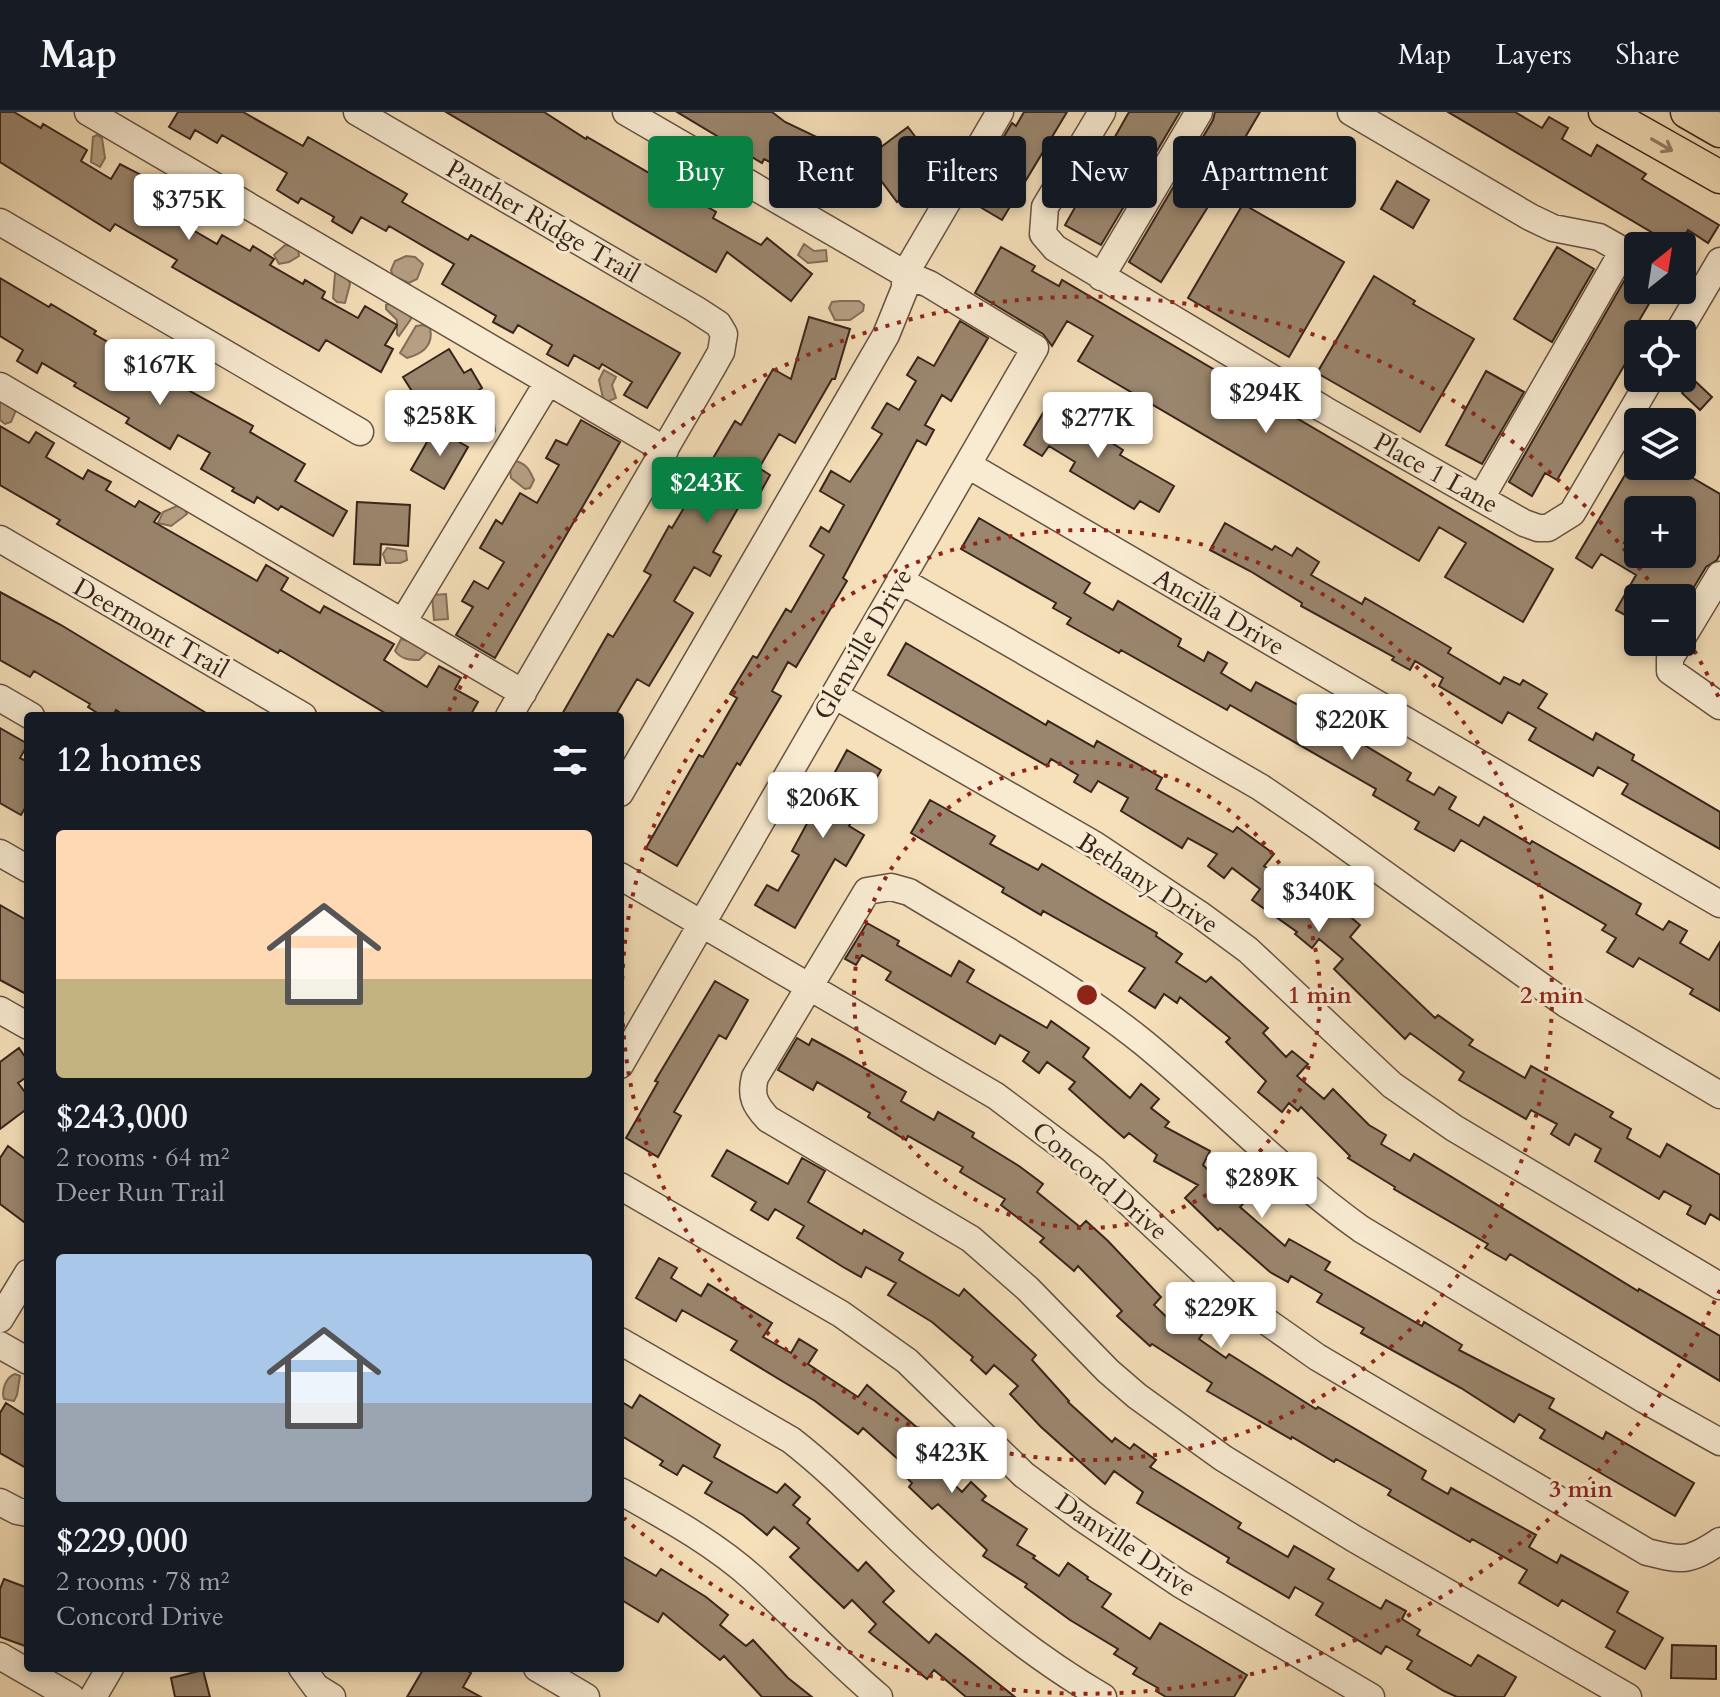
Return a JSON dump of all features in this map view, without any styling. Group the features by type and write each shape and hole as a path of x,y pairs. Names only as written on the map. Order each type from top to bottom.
{"main road":[{"path":"1605,112 1720,177"},
{"path":"1687,112 1720,131"}],"street":[{"path":"88,112 665,450 511,712"},
{"name":"Panther Ridge Trail","path":"357,112 718,324 724,334 721,352 665,450"},
{"path":"626,112 905,274"},
{"path":"624,786 886,335 905,288 905,274 1000,112"},
{"name":"Place 1 Lane","path":"1102,112 1045,207 1043,234 1055,248 1325,410 1538,528 1548,528 1572,513 1643,392"},
{"path":"1101,277 1199,112"},
{"path":"1351,112 1530,217 1553,228 1599,237 1624,251"},
{"path":"0,222 360,432"},
{"path":"1696,285 1720,261"},
{"path":"1481,498 1624,266"},
{"name":"Glenville Drive","path":"624,1058 1035,348 929,284 905,274"},
{"path":"403,622 548,382"},
{"path":"0,386 523,693"},
{"name":"Ancilla Drive","path":"968,465 1720,904"},
{"name":"Deermont Trail","path":"0,539 296,712"},
{"path":"1696,615 1720,575"},
{"path":"900,580 1260,787 1566,1004 1720,1095"},
{"path":"1671,656 1670,671 1720,705"},
{"name":"Bethany Drive","path":"834,695 1095,845 1199,914 1248,950 1392,1085 1454,1128 1720,1286"},
{"path":"0,698 24,712"},
{"path":"0,853 24,867"},
{"name":"Concord Drive","path":"624,878 996,1096 1094,1170 1226,1293 1317,1357 1647,1552 1674,1559 1698,1557 1720,1541"},
{"path":"1628,1697 1353,1538 1223,1458 1137,1396 1108,1371 1028,1289 971,1239 768,1119 754,1099 752,1090 755,1077 867,891 891,887 909,892 1035,969 1142,1041 1320,1199 1361,1229 1631,1392 1720,1442"},
{"path":"0,1010 24,1024"},
{"name":"Danville Drive","path":"624,1188 841,1314 907,1361 1024,1475 1082,1518 1180,1584 1371,1697"},
{"path":"0,1319 24,1280"},
{"path":"624,1343 791,1440 979,1609 1035,1654 1103,1697"},
{"path":"0,1345 24,1359"},
{"path":"624,1493 689,1531 752,1577 844,1668 879,1697"},
{"path":"0,1502 24,1512"},
{"path":"0,1656 24,1670"},
{"path":"28,1672 71,1697"},
{"path":"93,1697 108,1672"},
{"path":"305,1672 316,1687 332,1697"},
{"path":"544,1672 586,1697"}],"shaded area":[{"path":"97,135 102,138 105,158 100,167 91,162 93,137"},
{"path":"804,244 814,251 826,250 827,261 808,263 798,255"},
{"path":"285,245 298,248 299,256 279,264 274,255"},
{"path":"406,256 415,257 423,264 417,279 409,283 393,276 391,270 395,261"},
{"path":"335,274 346,274 350,284 345,303 333,298"},
{"path":"859,301 864,305 863,311 850,320 835,320 829,308 832,302"},
{"path":"391,303 410,313 411,319 399,336 397,320 386,309 386,305"},
{"path":"416,326 430,328 430,340 422,351 407,358 400,353"},
{"path":"604,370 616,377 612,385 616,398 604,403 599,380"},
{"path":"0,397 16,410 11,422 5,424 0,420"},
{"path":"489,420 494,424 495,431 490,439 462,437 457,432 463,421"},
{"path":"516,461 531,474 534,480 530,488 525,489 511,478 510,469"},
{"path":"177,506 184,508 187,514 171,526 158,523 163,512"},
{"path":"387,548 406,551 407,560 386,563 383,554"},
{"path":"446,594 448,619 434,620 432,595"},
{"path":"401,639 422,645 426,653 419,660 403,657 395,651"},
{"path":"15,1374 20,1376 17,1395 14,1401 4,1399 5,1384"}],"building":[{"path":"0,112 14,112 41,128 43,124 87,150 81,161 111,179 120,164 176,193 171,200 194,213 186,226 217,244 222,235 250,251 253,246 274,259 270,265 303,284 305,280 325,292 322,298 358,318 365,306 397,325 385,345 393,349 381,372 326,340 319,351 172,267 177,260 115,224 110,231 0,162"},
{"path":"178,112 243,112 303,146 308,137 407,194 402,202 468,240 471,235 680,353 647,408 624,395 632,382 602,364 599,369 574,355 568,366 547,354 552,345 518,325 513,333 493,322 496,316 442,284 454,264 389,226 386,231 361,217 352,233 332,221 334,217 301,198 298,203 277,190 287,173 222,135 217,143 195,130 190,139 169,127"},
{"path":"446,112 544,112 648,172 648,208 709,208 716,212 713,218 761,245 767,238 812,274 791,301 727,252 716,272"},
{"path":"677,112 772,112 814,136 769,136 769,161 764,159 762,163 753,158 753,136 717,136"},
{"path":"1024,112 1067,112 1053,136 1042,136 1042,154 1026,180 1026,136 1004,136 1012,123 1016,126"},
{"path":"1129,112 1180,112 1157,151 1157,136 1115,136"},
{"path":"1215,112 1260,112 1246,136 1204,136"},
{"path":"1448,112 1515,112 1542,128 1549,117 1568,128 1562,139 1591,156 1597,145 1646,174 1642,179 1719,225 1708,243 1696,232 1688,230 1651,232"},
{"path":"908,127 915,136 898,136 897,202 882,182 882,146"},
{"path":"1397,181 1429,200 1413,228 1381,209"},
{"path":"1173,188 1173,208 1207,208 1161,282 1129,262"},
{"path":"982,208 1009,208 1002,220"},
{"path":"1075,208 1123,208 1101,245 1065,225"},
{"path":"1241,208 1250,208 1344,262 1289,357 1188,298"},
{"path":"1001,247 1035,266 1032,271 1059,286 1062,280 1553,569 1523,622 1445,577 1466,543 1439,527 1419,561 1078,361 1093,336 1067,321 1052,346 1043,334 975,293"},
{"path":"1557,247 1594,269 1552,342 1514,319"},
{"path":"1374,276 1415,301 1413,304 1474,339 1420,432 1317,373"},
{"path":"0,278 49,307 51,304 143,365 253,426 250,432 305,464 295,481 347,511 333,536 281,506 278,510 257,497 254,503 232,491 234,488 201,469 210,453 178,435 170,449 126,423 129,418 42,363 37,373 17,361 23,350 0,336"},
{"path":"1624,281 1624,304 1649,304 1640,320 1624,320 1624,366 1557,480 1545,473 1532,496 1509,482"},
{"path":"809,317 850,329 835,379 832,379 795,443 779,434 759,468 770,475 759,495 749,489 713,552 721,556 710,576 694,567 674,601 693,613 649,686 637,679 617,712 563,712 608,634 613,637 651,575 644,571 735,421 741,425 773,369 791,379"},
{"path":"960,321 988,338 951,401 942,395 925,425 934,430 926,445 917,440 843,578 847,581 796,667 788,662 772,691 781,696 740,765 737,763 677,866 646,848 699,755 703,757 737,698 730,694 753,656 757,658 786,609 791,612 824,555 810,546 821,527 829,532 844,505 820,491 831,471 850,482 882,434 872,428 887,403 899,410 916,381 907,375 918,357 934,366"},
{"path":"449,349 464,373 471,369 482,388 430,420 403,377"},
{"path":"1486,371 1524,392 1482,464 1446,445"},
{"path":"1696,382 1712,397 1700,410 1682,393 1696,392"},
{"path":"1049,403 1123,450 1120,455 1174,486 1159,512 1140,501 1134,509 1070,471 1075,462 1049,446 1042,456 1024,445"},
{"path":"581,420 620,442 495,658 456,635 473,607 462,601 474,581 488,589 504,562 480,548 496,520 502,524 520,493 537,503 559,465 546,458 556,440 567,445"},
{"path":"0,426 29,443 36,432 54,443 46,457 83,479 88,470 111,482 106,490 135,507 139,501 160,513 154,522 257,581 266,565 288,578 281,590 320,613 324,606 394,644 384,660 427,687 439,666 461,678 455,689 478,702 472,712 383,712 57,524 60,520 0,485"},
{"path":"435,428 468,447 444,489 411,470"},
{"path":"1624,477 1624,480 1696,480 1720,494 1720,554 1706,567 1696,584 1631,584 1636,575 1624,568 1696,568 1696,496 1624,496 1624,568 1601,554 1592,568 1576,558"},
{"path":"357,502 410,505 408,546 381,544 380,565 354,564"},
{"path":"979,518 1090,583 1084,593 1113,610 1118,601 1181,639 1178,646 1204,661 1208,652 1227,663 1221,673 1251,691 1256,682 1342,729 1411,773 1407,780 1434,795 1439,787 1456,797 1449,809 1479,826 1484,817 1530,844 1532,841 1641,904 1636,914 1663,930 1669,921 1687,931 1680,943 1709,960 1720,942 1720,1011 1690,994 1693,989 1639,958 1633,967 1607,952 1616,938 1602,930 1606,925 1461,840 1454,851 1415,829 1419,822 1373,795 1376,789 1230,705 1227,710 1121,650 1119,653 1067,624 1071,618 1053,608 1056,603 961,549"},
{"path":"1225,523 1272,550 1275,546 1292,556 1297,548 1319,562 1311,575 1362,604 1365,598 1424,632 1451,648 1448,653 1500,684 1504,677 1520,685 1523,680 1547,694 1538,708 1593,740 1596,733 1634,755 1632,760 1720,812 1720,849 1622,794 1628,784 1598,767 1593,776 1529,740 1536,728 1508,712 1502,723 1439,686 1443,678 1415,661 1410,670 1392,660 1394,657 1301,606 1302,603 1250,571 1210,550"},
{"path":"0,592 61,625 204,712 96,712 88,707 90,704 34,671 30,677 0,660"},
{"path":"1624,596 1624,614 1616,610"},
{"path":"906,643 1046,725 1048,721 1094,747 1097,741 1162,778 1156,789 1233,832 1237,827 1274,854 1264,866 1319,905 1321,902 1334,912 1338,906 1360,925 1350,937 1435,1018 1438,1015 1473,1040 1469,1045 1525,1078 1531,1066 1613,1112 1610,1117 1631,1129 1627,1138 1660,1157 1667,1144 1720,1175 1720,1220 1710,1214 1705,1224 1687,1214 1691,1206 1664,1191 1659,1199 1595,1161 1601,1149 1575,1134 1569,1145 1551,1134 1557,1124 1531,1110 1526,1119 1459,1080 1464,1072 1410,1033 1405,1039 1334,969 1343,959 1319,939 1312,948 1295,934 1297,932 1252,900 1260,889 1232,868 1224,878 1208,866 1217,854 1188,838 1182,848 1121,811 1128,798 1098,781 1091,792 1074,782 1078,775 1051,759 1047,766 888,675"},
{"path":"0,728 24,742 20,758 24,760 24,810 21,815 0,803"},
{"path":"847,750 881,770 849,826 864,835 846,866 835,859 795,928 755,905 767,885 778,891 799,855 792,851"},
{"path":"930,800 995,836 990,844 1038,870 1042,864 1157,933 1156,936 1182,954 1176,962 1206,982 1211,977 1268,1028 1263,1033 1286,1057 1292,1051 1308,1064 1297,1076 1324,1099 1333,1089 1369,1125 1386,1135 1381,1144 1410,1161 1414,1154 1638,1291 1720,1336 1720,1381 1510,1254 1506,1260 1485,1248 1488,1244 1394,1189 1348,1158 1350,1156 1301,1107 1298,1111 1289,1103 1282,1112 1258,1092 1266,1081 1226,1042 1230,1038 1180,997 1177,1003 1164,994 1155,1008 1129,991 1145,968 1043,911 1041,915 1002,892 1004,888 911,833"},
{"path":"0,905 24,919 24,993 0,980"},
{"path":"867,923 899,941 897,945 951,976 959,961 974,970 967,982 1047,1028 1051,1021 1089,1048 1083,1057 1130,1098 1141,1084 1159,1099 1151,1108 1169,1122 1165,1127 1210,1151 1203,1165 1243,1204 1240,1207 1285,1246 1289,1239 1330,1262 1325,1270 1422,1326 1424,1322 1462,1345 1459,1350 1554,1399 1549,1408 1603,1439 1606,1432 1694,1483 1675,1516 1540,1438 1545,1430 1519,1414 1514,1422 1461,1388 1361,1333 1364,1328 1317,1302 1322,1294 1291,1276 1288,1282 1270,1272 1220,1228 1218,1230 1185,1198 1198,1185 1154,1161 1157,1155 1129,1133 1124,1138 1069,1089 1075,1082 1047,1062 1039,1073 1023,1061 1029,1052 1000,1035 995,1044 886,980 891,972 862,955 856,965 845,959"},
{"path":"715,981 748,1000 726,1039 719,1035 674,1112 681,1116 658,1157 626,1138 658,1082 655,1081"},
{"path":"797,1038 809,1045 812,1039 906,1092 901,1101 934,1120 938,1112 974,1133 972,1137 1043,1184 1037,1192 1080,1227 1086,1221 1108,1241 1161,1297 1154,1305 1178,1328 1186,1317 1205,1330 1199,1339 1226,1358 1229,1354 1316,1409 1318,1407 1426,1471 1422,1479 1448,1494 1451,1488 1536,1535 1529,1547 1557,1563 1561,1555 1628,1592 1617,1612 1663,1638 1645,1669 1606,1647 1615,1631 1562,1600 1558,1606 1519,1583 1527,1570 1472,1539 1470,1542 1388,1495 1391,1490 1336,1459 1334,1462 1207,1391 1212,1383 1152,1344 1150,1346 1117,1316 1122,1311 1078,1266 1074,1271 1040,1242 1044,1238 1001,1205 1005,1199 960,1172 963,1167 908,1136 906,1140 868,1117 870,1113 817,1082 813,1090 778,1070"},
{"path":"19,1048 24,1055 24,1079 18,1083 24,1091 24,1111 0,1129 0,1062"},
{"path":"8,1146 24,1158 24,1222 0,1204 0,1158"},
{"path":"727,1150 788,1184 802,1158 825,1171 808,1202 862,1234 864,1230 903,1253 899,1260 959,1296 964,1289 1036,1355 1032,1360 1068,1402 1112,1442 1115,1438 1130,1449 1134,1444 1156,1460 1150,1467 1241,1523 1238,1528 1288,1557 1294,1546 1334,1569 1328,1579 1381,1609 1386,1600 1406,1611 1402,1619 1420,1630 1417,1635 1471,1666 1478,1655 1516,1677 1504,1697 1457,1697 1444,1691 1407,1669 1412,1661 1386,1646 1381,1654 1316,1615 1323,1603 1295,1587 1289,1598 1137,1503 1143,1492 1114,1471 1105,1484 1041,1427 1010,1394 1018,1386 994,1365 986,1374 971,1360 973,1357 932,1322 888,1295 896,1283 866,1267 861,1277 843,1267 797,1238 804,1226 775,1209 768,1220 751,1210 756,1202 712,1176"},
{"path":"659,1258 677,1268 671,1278 701,1296 708,1284 772,1323 763,1337 791,1353 799,1339 817,1350 808,1364 858,1397 867,1385 927,1436 947,1458 937,1468 962,1492 971,1482 986,1496 982,1500 1027,1529 1017,1545 1059,1576 1068,1563 1111,1594 1102,1607 1150,1639 1160,1623 1247,1675 1234,1697 1166,1697 1156,1691 1158,1688 1133,1674 1137,1668 1114,1654 1118,1649 1070,1620 1025,1587 1027,1584 983,1556 987,1550 938,1504 932,1509 909,1487 912,1483 903,1474 908,1468 863,1428 858,1434 815,1401 731,1350 737,1341 682,1310 676,1321 636,1298"},
{"path":"640,1395 720,1445 714,1457 777,1493 785,1484 800,1497 793,1505 810,1519 807,1523 858,1571 866,1562 894,1591 883,1602 929,1643 936,1634 1015,1697 966,1697 934,1670 927,1679 869,1632 876,1624 852,1600 844,1608 790,1557 799,1548 774,1527 767,1535 743,1515 705,1493 712,1482 683,1465 677,1475 660,1465 663,1461 624,1437 624,1403 632,1408"},
{"path":"6,1403 24,1414 24,1467 0,1453 0,1413"},
{"path":"624,1557 656,1576 661,1569 706,1597 728,1615 720,1625 746,1646 753,1640 788,1678 812,1697 762,1697 724,1656 720,1660 663,1613 658,1622 624,1601"},
{"path":"4,1579 24,1586 24,1646 0,1637 0,1589"},
{"path":"1672,1645 1716,1646 1716,1679 1671,1678"},
{"path":"204,1672 210,1697 175,1697 171,1678"},
{"path":"422,1672 469,1672 463,1687 481,1697 407,1697"}]}
